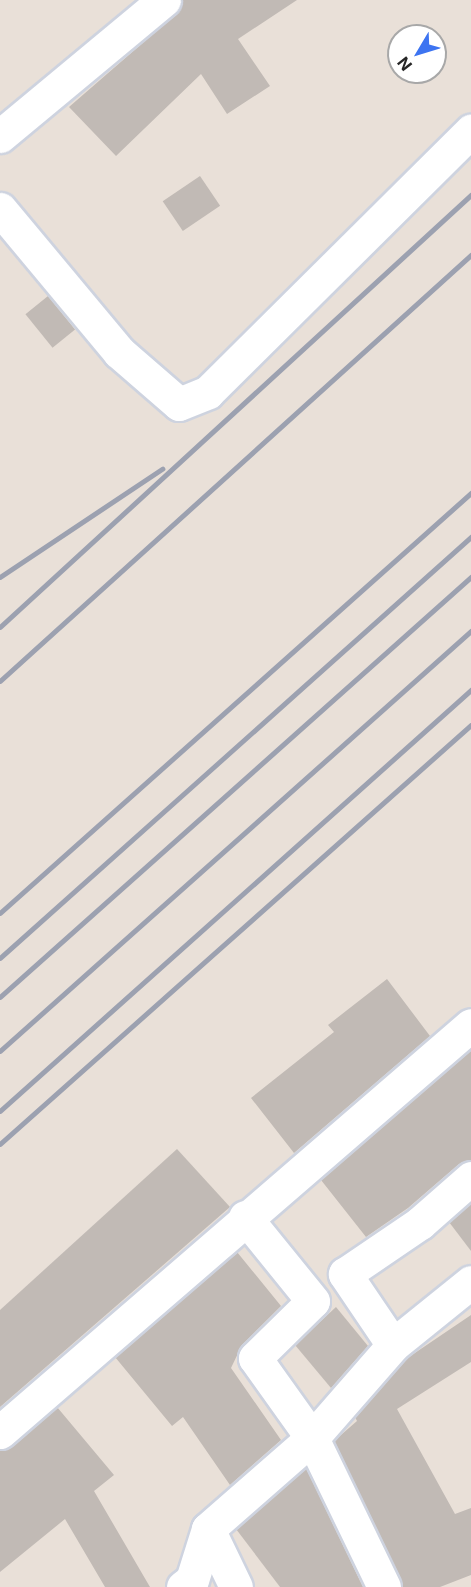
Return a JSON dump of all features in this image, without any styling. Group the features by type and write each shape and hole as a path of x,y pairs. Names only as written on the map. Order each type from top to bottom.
{"street":[{"path":"0,136 164,0"},
{"path":"0,209 119,352 179,404 208,392 471,131"},
{"path":"0,1432 245,1217 471,1025"},
{"path":"393,1345 345,1274 420,1223 471,1178"},
{"path":"245,1217 313,1301 255,1359 312,1438 384,1587"},
{"path":"183,1587 192,1580 208,1529 312,1438 393,1345 471,1282"},
{"path":"208,1529 236,1587"}],"building":[{"path":"183,0 297,0 238,39 270,86 227,114 201,74 116,156 69,107 176,14"},
{"path":"200,176 220,206 183,231 163,201"},
{"path":"48,296 75,329 53,348 25,314"},
{"path":"387,979 430,1036 294,1153 251,1098 334,1032 328,1025"},
{"path":"471,1050 471,1160 459,1164 408,1208 366,1237 321,1180"},
{"path":"177,1149 230,1207 0,1407 0,1310"},
{"path":"471,1203 471,1251 449,1222"},
{"path":"237,1252 281,1306 242,1345 231,1368 281,1440 230,1485 183,1417 172,1426 115,1357"},
{"path":"336,1307 368,1346 331,1388 295,1345"},
{"path":"471,1315 471,1362 397,1409 455,1514 471,1508 471,1575 440,1587 403,1587 334,1441 357,1421 355,1417 406,1359"},
{"path":"57,1407 114,1475 94,1491 150,1587 105,1587 65,1519 0,1572 0,1450 12,1446"},
{"path":"306,1468 363,1587 280,1587 236,1529"}],"railway":[{"path":"0,627 471,195"},
{"path":"0,681 471,255"},
{"path":"0,577 162,469"},
{"path":"0,913 471,493"},
{"path":"0,958 471,537"},
{"path":"0,997 471,577"},
{"path":"0,1051 471,631"},
{"path":"0,1111 471,690"},
{"path":"0,1144 471,725"}]}
